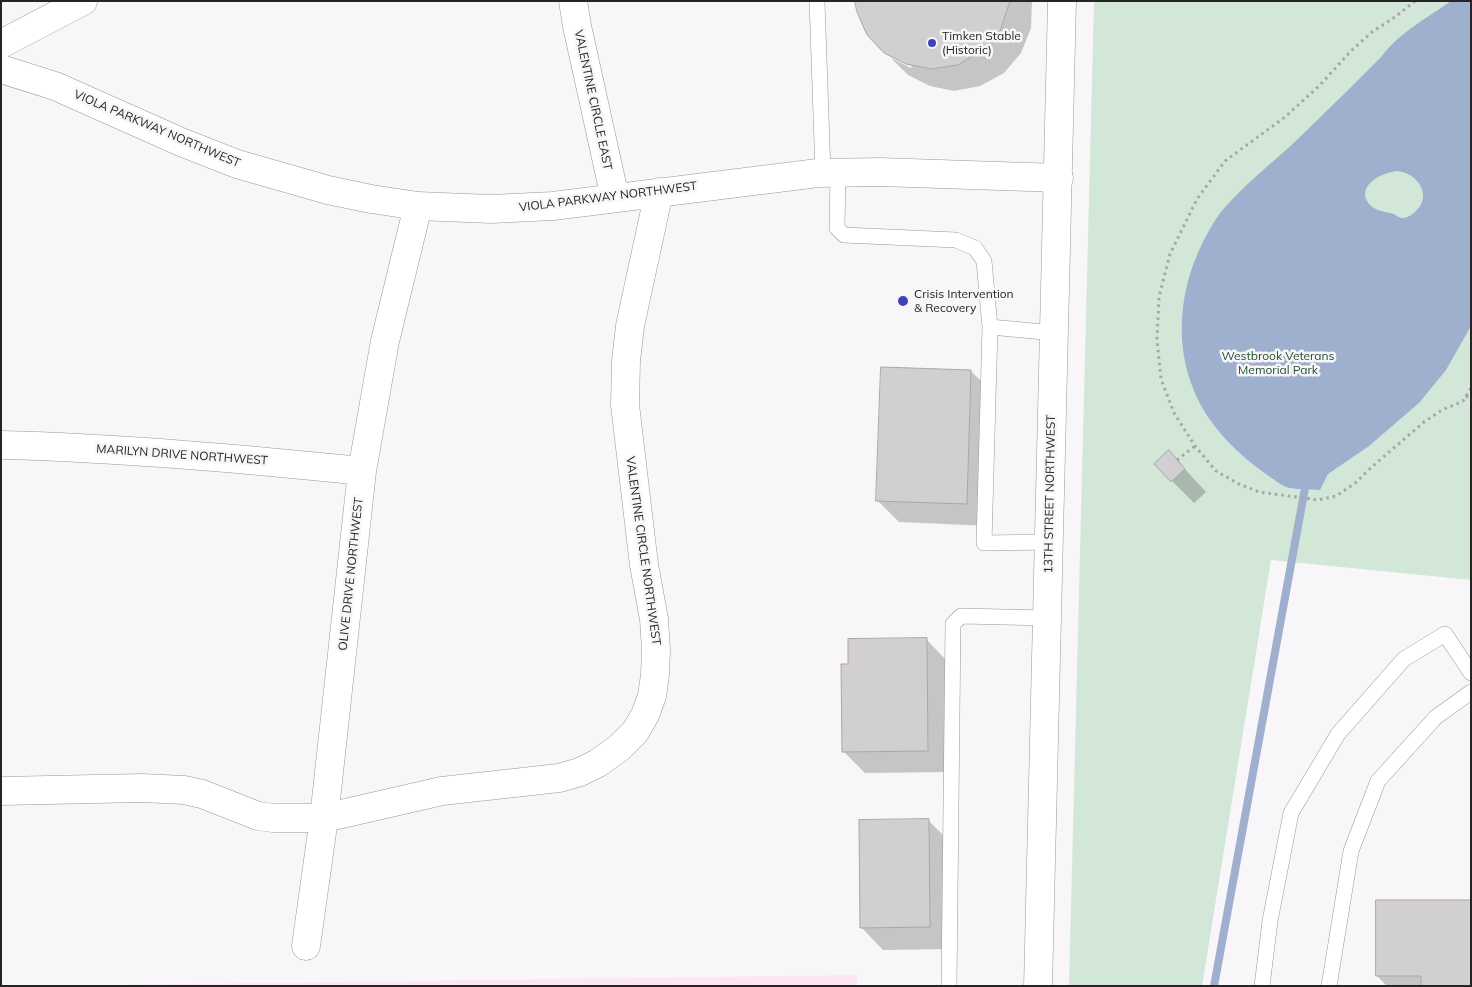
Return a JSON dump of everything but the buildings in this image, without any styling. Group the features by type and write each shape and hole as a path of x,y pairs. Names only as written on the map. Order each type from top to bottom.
{"street":[{"path":"1,44 83,1"},
{"name":"VALENTINE CIRCLE EAST","path":"573,1 615,198"},
{"name":"13TH STREET NORTHWEST","path":"1038,986 1062,1"},
{"name":"VIOLA PARKWAY NORTHWEST","path":"1,70 55,86 181,142 236,164 328,190 418,206 491,210 553,206 794,175 831,173 880,172 1059,178"},
{"name":"VALENTINE CIRCLE NORTHWEST","path":"1,791 142,788 184,790 202,794 258,816 273,818 324,818 442,791 559,778 598,763 619,748 635,732 645,715 652,696 655,676 654,619 644,565 625,405 626,361 630,326 659,192"},
{"name":"OLIVE DRIVE NORTHWEST","path":"306,946 324,818 362,471 384,341 418,206"},
{"name":"MARILYN DRIVE NORTHWEST","path":"1,444 206,456 362,471"}],"lane":[{"path":"817,1 837,228 844,235 956,240 975,248 984,260 990,327 984,543 1049,542"},
{"path":"990,327 1055,333"},
{"path":"949,986 953,624 961,616 1047,618"},
{"path":"1262,986 1270,921 1291,812 1338,734 1404,658 1445,634 1471,673"},
{"path":"1329,986 1351,851 1378,781 1436,716 1471,692"}],"path":[{"path":"1414,2 1395,18 1372,32 1352,50 1319,86 1284,117 1225,161 1197,199 1170,254 1159,297 1157,339 1161,379 1174,413 1195,446 1216,471 1239,484 1259,492 1318,500 1336,496 1354,484 1424,422 1442,410 1463,401 1471,388"},
{"path":"1466,396 1471,399"},
{"path":"1177,460 1195,446"}],"shaded area":[{"path":"857,975 857,986 112,986 112,985"}],"green space":[{"name":"Westbrook Veterans Memorial Park","path":"1094,1 1471,1 1471,580 1271,560 1202,986 1069,986"}],"water":[{"path":"1451,1 1471,1 1471,326 1446,370 1419,403 1369,446 1328,474 1320,490 1286,487 1236,450 1208,417 1197,397 1188,375 1182,331 1183,309 1193,265 1213,224 1222,210 1235,196 1314,124 1397,40","holes":["1402,172 1415,179 1420,185 1423,195 1418,208 1412,215 1404,218 1374,208 1369,204 1366,197 1368,185 1373,181 1385,174"]}],"waterway":[{"path":"1214,986 1305,488"}],"place":[{"name":"Timken Stable (Historic)","path":"932,43"},
{"name":"Crisis Intervention & Recovery","path":"903,301"}]}
